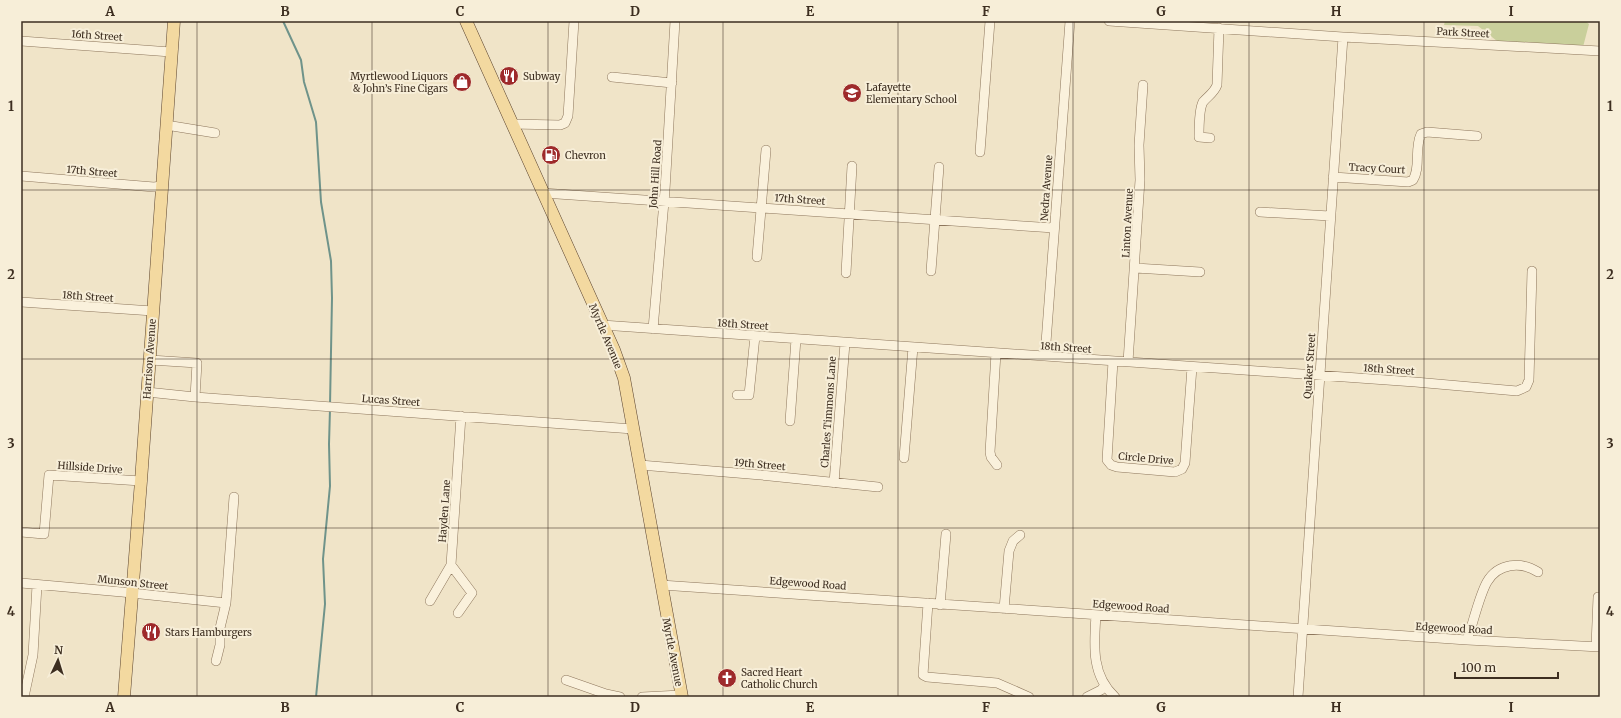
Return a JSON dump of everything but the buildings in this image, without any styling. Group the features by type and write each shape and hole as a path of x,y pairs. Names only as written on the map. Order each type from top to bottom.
{"main road":[{"name":"Harrison Avenue","path":"124,697 174,21"},
{"name":"Myrtle Avenue","path":"466,21 614,350 624,378 682,696"}],"street":[{"path":"512,124 560,125 565,123 568,116 574,21"},
{"name":"John Hill Road","path":"653,329 664,201 675,21"},
{"path":"980,152 990,21"},
{"name":"Nedra Avenue","path":"1045,356 1070,21"},
{"name":"Park Street","path":"1109,21 1343,37 1600,51"},
{"path":"1210,138 1199,137 1200,123 1202,103 1214,92 1217,85 1219,28"},
{"name":"Quaker Street","path":"1298,697 1343,37"},
{"name":"16th Street","path":"21,41 171,52"},
{"path":"612,78 672,83"},
{"name":"Linton Avenue","path":"1128,362 1140,180 1139,145 1143,85"},
{"path":"166,125 215,133"},
{"name":"Tracy Court","path":"1333,177 1408,182 1413,180 1416,174 1418,140 1421,134 1427,132 1477,136"},
{"path":"757,257 766,150"},
{"path":"846,273 852,166"},
{"path":"931,271 939,167"},
{"name":"17th Street","path":"21,176 154,187 161,186"},
{"name":"17th Street","path":"544,193 1054,228"},
{"path":"1260,212 1330,216"},
{"path":"1135,268 1200,272"},
{"name":"18th Street","path":"602,325 913,348 1319,375 1517,391 1526,387 1529,380 1532,271"},
{"name":"18th Street","path":"21,302 153,311"},
{"path":"737,395 749,395 755,336"},
{"path":"790,421 796,339"},
{"name":"Charles Timmons Lane","path":"834,483 845,343"},
{"path":"904,458 913,348"},
{"path":"996,353 990,452 991,457 997,465"},
{"path":"150,360 197,364 195,397"},
{"name":"Circle Drive","path":"1113,361 1107,460 1111,465 1117,467 1176,472 1182,469 1185,463 1192,367"},
{"name":"Lucas Street","path":"147,392 195,397 633,429"},
{"name":"Hayden Lane","path":"430,601 451,565 461,416"},
{"name":"19th Street","path":"640,465 878,487"},
{"name":"Hillside Drive","path":"21,532 44,534 49,475 141,481"},
{"path":"216,661 220,645 220,628 226,603 234,497"},
{"path":"940,605 946,534"},
{"path":"1004,609 1009,551 1013,541 1020,535"},
{"path":"451,565 472,593 458,613"},
{"path":"1467,640 1486,585 1496,572 1508,566 1519,565 1530,567 1538,572"},
{"name":"Munson Street","path":"21,584 132,593 226,603"},
{"path":"24,697 32,655 37,585"},
{"name":"Edgewood Road","path":"661,585 1467,640 1598,646"},
{"path":"1598,597 1598,646"},
{"path":"928,603 923,675 927,677 997,683 1029,697"},
{"path":"1096,615 1094,656 1097,669 1105,686 1115,697"},
{"path":"566,680 606,694 620,697"},
{"path":"1087,697 1101,690 1105,686"},
{"path":"642,697 682,696"}],"green space":[{"path":"1445,21 1585,21 1589,24 1583,47 1497,41 1478,26 1444,25"}],"waterway":[{"path":"283,21 301,60 304,82 316,122 321,202 331,261 332,298 330,405"},
{"path":"316,697 325,604 323,559 330,486 330,409"}],"place":[{"name":"Subway","path":"509,76"},
{"name":"Myrtlewood Liquors & John’s Fine Cigars","path":"462,82"},
{"name":"Lafayette Elementary School","path":"852,93"},
{"name":"Chevron","path":"551,155"},
{"name":"Stars Hamburgers","path":"151,632"},
{"name":"Sacred Heart Catholic Church","path":"727,678"}]}
